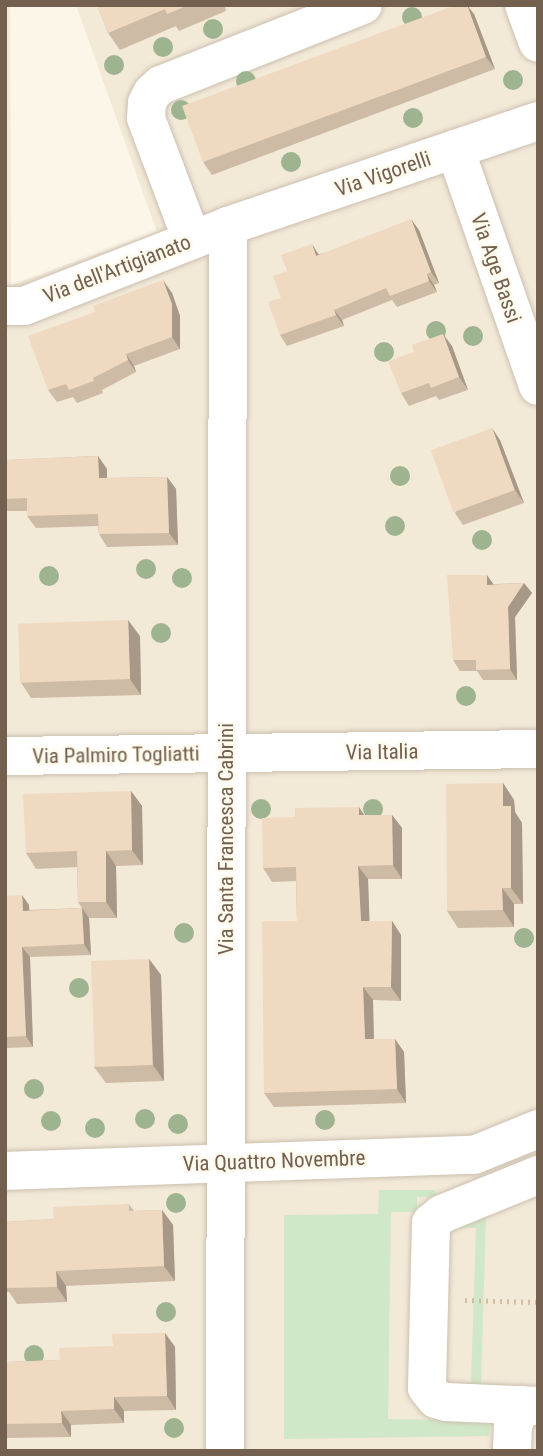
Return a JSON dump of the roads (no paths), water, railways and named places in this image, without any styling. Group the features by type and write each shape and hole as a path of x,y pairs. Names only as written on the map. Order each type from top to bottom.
{"street":[{"path":"192,240 146,118 147,103 152,93 161,85 363,5"},
{"path":"524,5 538,43"},
{"name":"Via Vigorelli","path":"228,226 538,121"},
{"name":"Via Age Bassi","path":"455,149 538,386"},
{"name":"Via dell'Artigianato","path":"5,306 24,306 228,226"},
{"name":"Via Santa Francesca Cabrini","path":"225,1451 228,226"},
{"name":"Via Italia","path":"226,754 538,749"},
{"name":"Via Palmiro Togliatti","path":"5,756 226,754"},
{"name":"Via Quattro Novembre","path":"5,1171 225,1161 474,1155 538,1129"},
{"path":"442,1214 450,1199 449,1156"},
{"path":"530,1405 446,1402 429,1394 430,1229 435,1218 442,1214 538,1175"},
{"path":"512,1451 512,1429 530,1405"}]}
